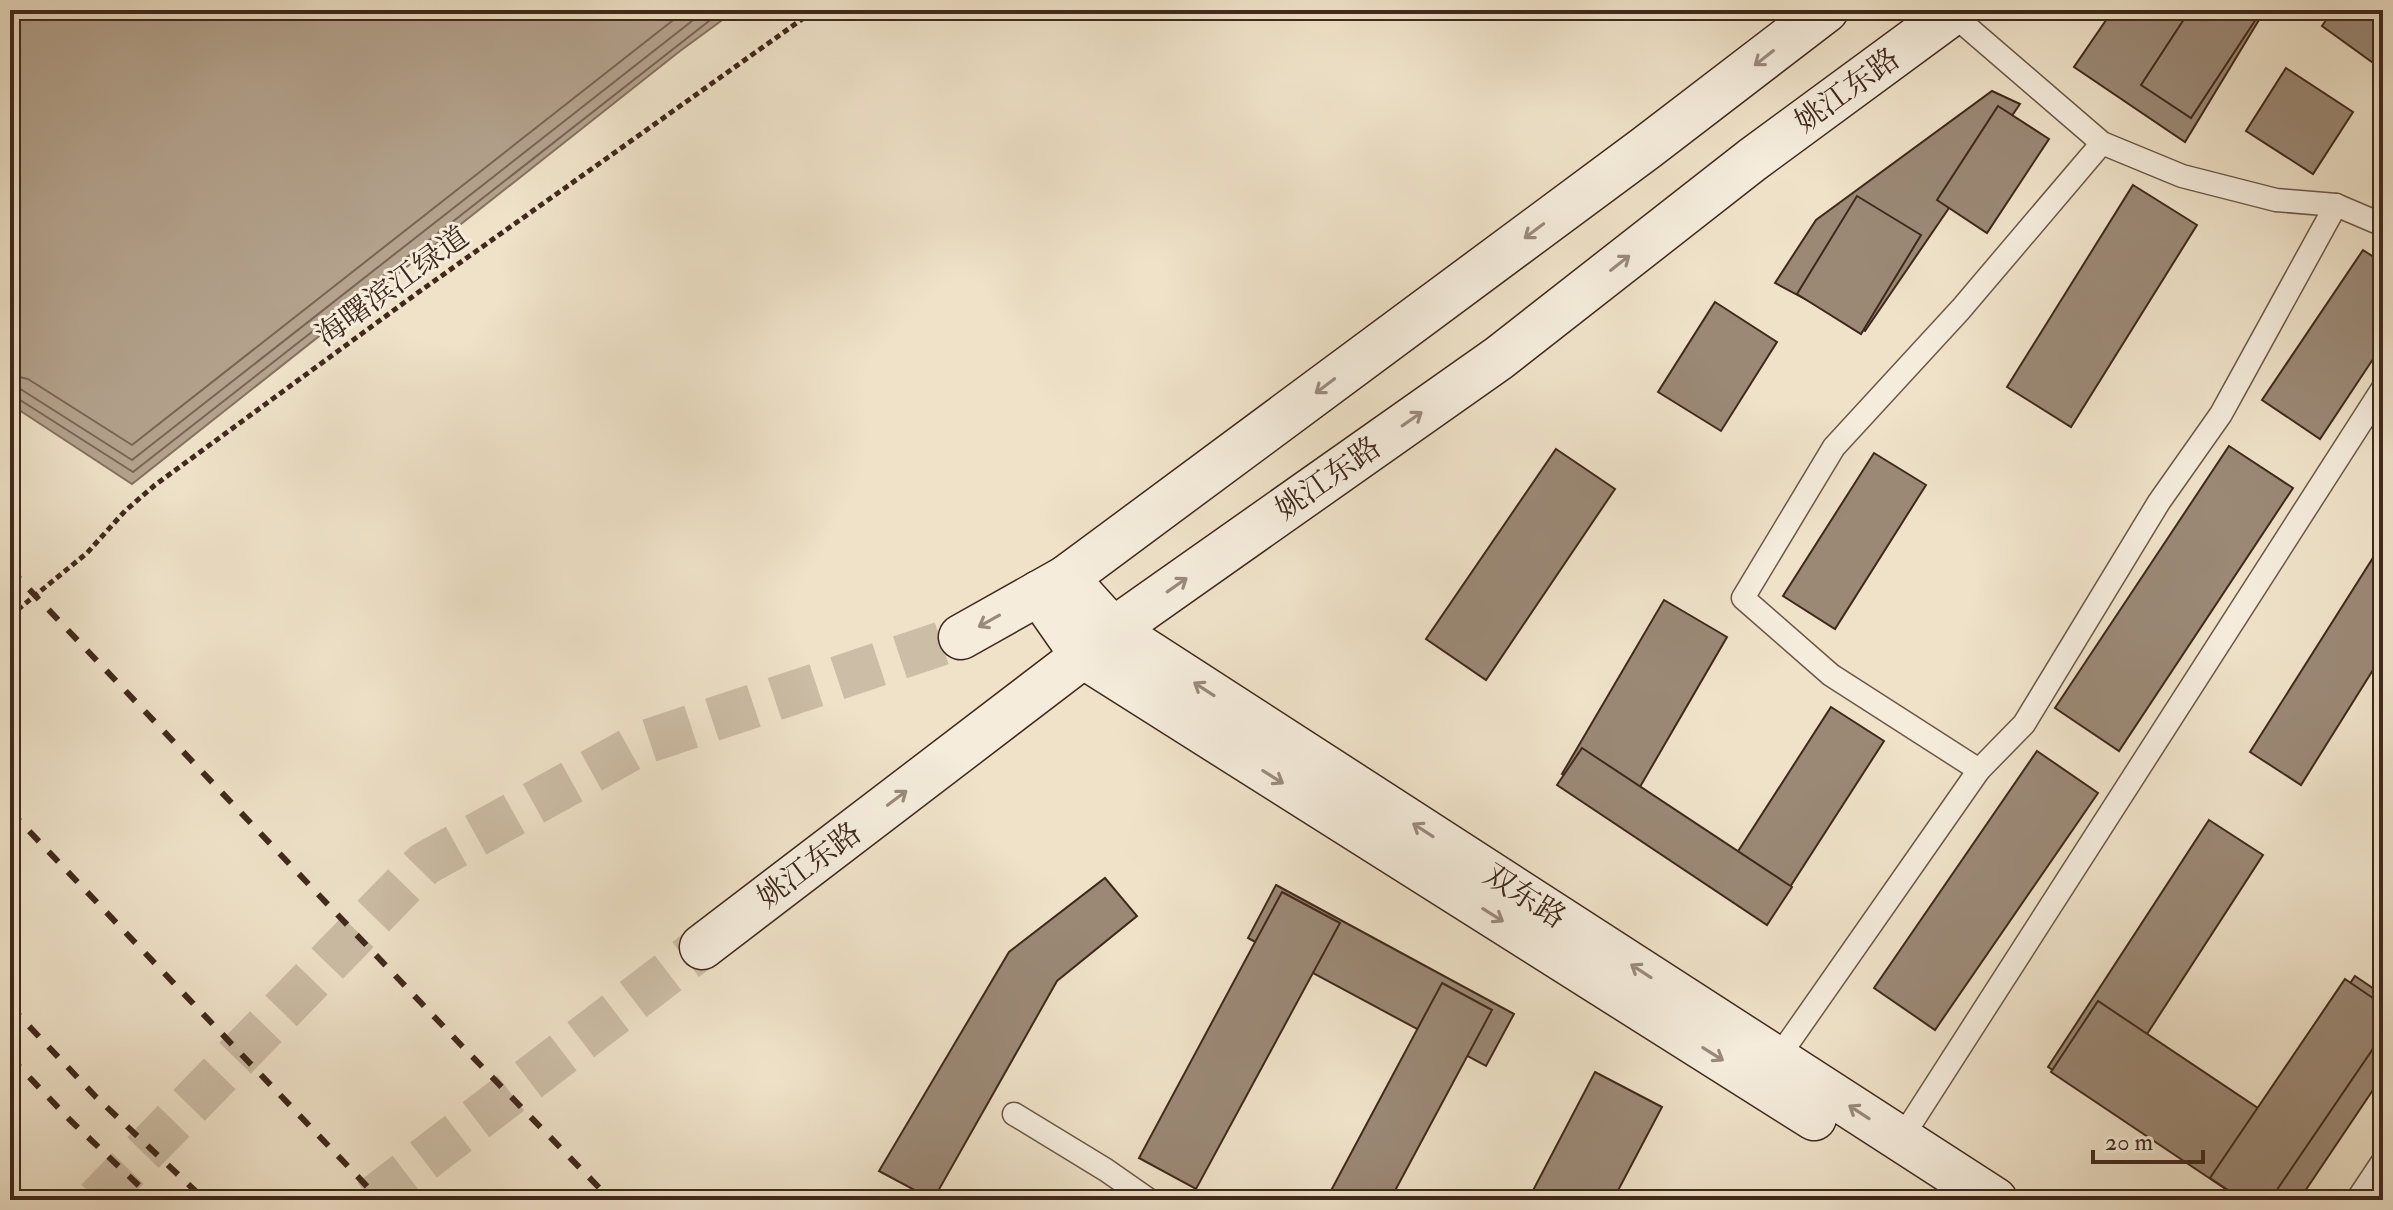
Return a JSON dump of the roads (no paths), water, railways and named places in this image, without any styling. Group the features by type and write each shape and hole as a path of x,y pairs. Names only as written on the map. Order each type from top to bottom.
{"main road":[{"path":"961,637 1052,585 1646,148 1826,10"},
{"name":"姚江东路","path":"702,947 1098,643 1499,358 1752,160 1954,12"},
{"name":"双东路","path":"1052,585 1098,643 1963,1195"},
{"name":"双东路","path":"1098,643 1777,1059 1901,1139 1963,1195"}],"lane":[{"path":"1954,12 2102,143 2182,176 2276,200 2336,205 2383,225"},
{"path":"1979,770 1831,675 1743,598 1834,447 1961,309 2102,143"},
{"path":"1777,1059 1979,770 2024,724 2159,502 2221,414 2336,205"},
{"path":"1901,1139 2383,388"},
{"path":"1014,1114 1149,1200"},
{"path":"2357,1200 2383,1161"}],"water":[{"path":"10,10 736,10 132,484 10,404"}],"tunnel":[{"path":"97,1200 424,864 642,743 961,637"},
{"path":"371,1200 702,947"}],"railway":[{"path":"10,569 611,1200"},
{"path":"10,811 380,1200"},
{"path":"10,1006 96,1097 205,1200"},
{"path":"10,1057 70,1120 154,1200"}]}
